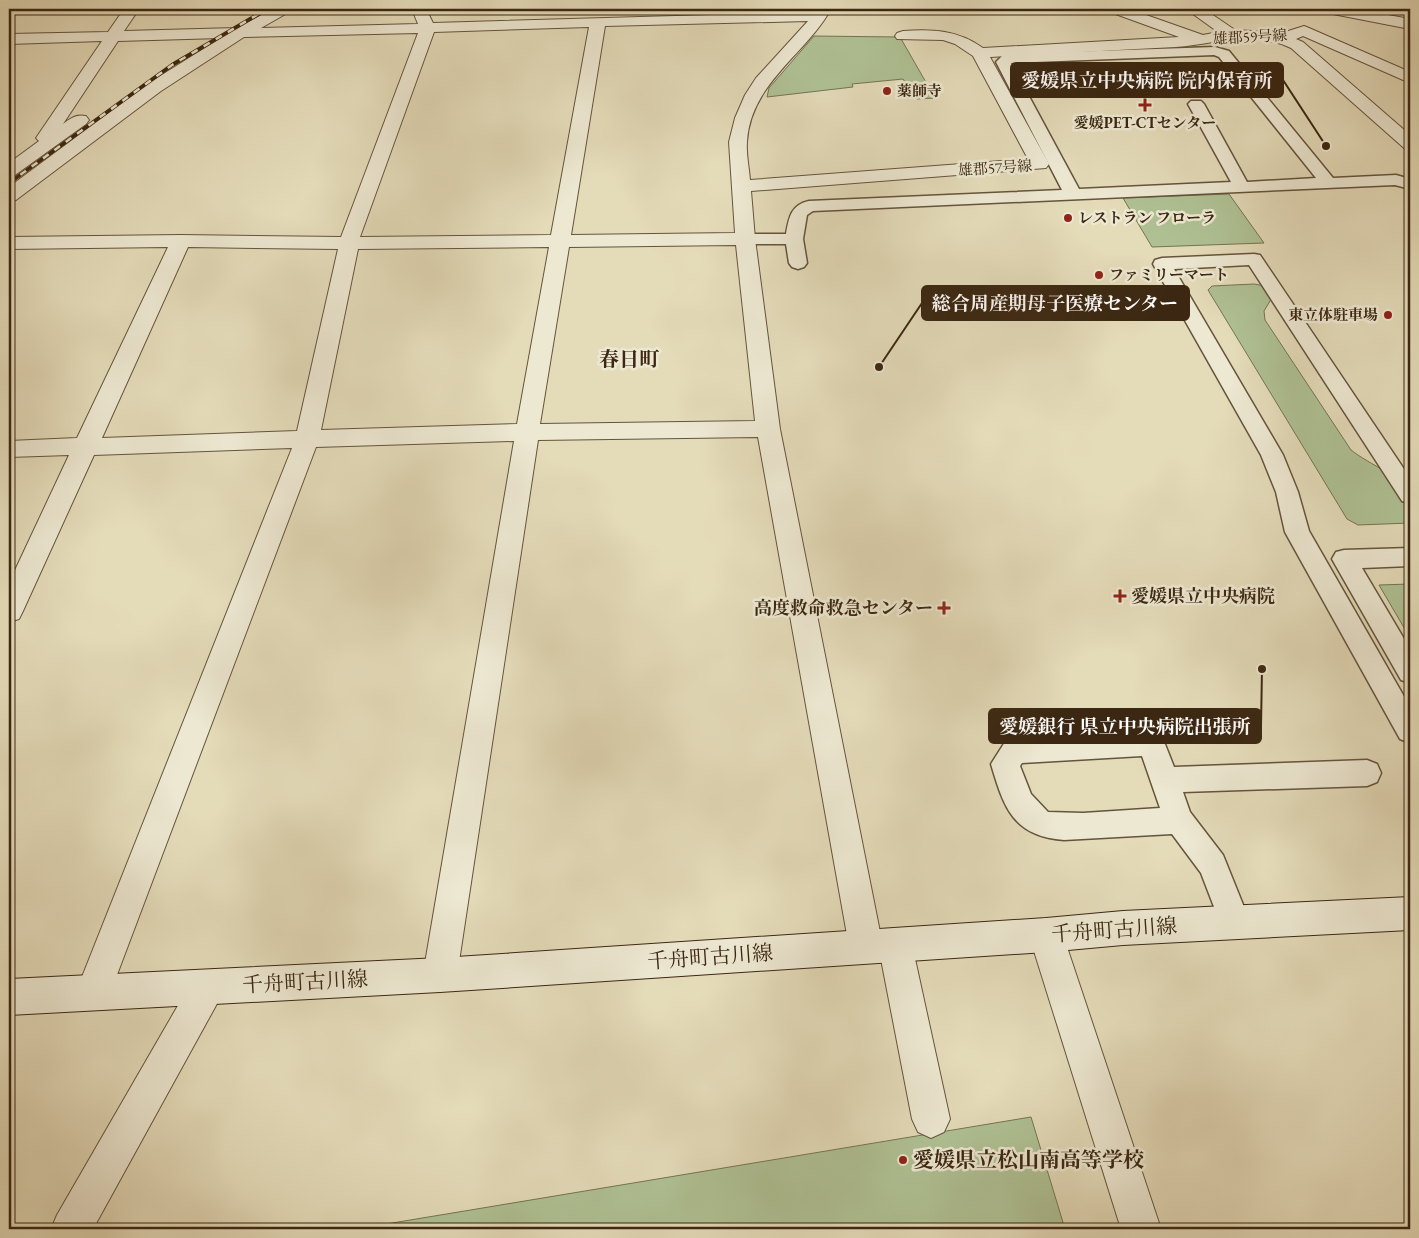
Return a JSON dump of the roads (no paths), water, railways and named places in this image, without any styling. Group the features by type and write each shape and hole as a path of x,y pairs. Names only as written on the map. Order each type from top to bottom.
{"street":[{"path":"9,196 112,35 131,9"},
{"path":"9,196 155,86 240,33 284,9"},
{"path":"649,9 662,19"},
{"name":"雄郡59号線","path":"1115,9 1202,40 1231,34 1283,38 1304,31 1410,78"},
{"path":"1194,9 1231,34"},
{"path":"1332,9 1410,24"},
{"path":"9,40 112,35 240,33 423,18 598,22 741,13 822,13"},
{"path":"822,13 806,35 761,82 751,100 740,130 738,142 745,239 768,429 881,945 932,1119"},
{"path":"178,50 202,34 234,17"},
{"path":"94,992 307,440 348,243 423,18"},
{"path":"440,975 527,432 598,22"},
{"name":"雄郡57号線","path":"742,186 1049,164 980,53 967,42 945,34 903,36"},
{"path":"1283,38 1297,45 1410,144"},
{"path":"980,53 1169,49 1202,40"},
{"path":"9,171 92,112"},
{"path":"9,243 181,241 348,243 745,239"},
{"path":"9,611 181,241"},
{"path":"9,449 527,432 768,429"},
{"name":"千舟町古川線","path":"9,997 440,975 1046,935 1123,928 1410,913"},
{"path":"1046,935 1141,1229"},
{"path":"71,1229 206,988"}],"lane":[{"path":"1169,49 1172,70"},
{"path":"1073,194 1049,164 1004,62 1008,58 1169,49 1215,51 1224,54 1328,183"},
{"path":"1196,104 1241,186"},
{"path":"798,263 794,239 799,213 809,206 1396,180 1410,184"},
{"path":"745,239 794,239"},
{"path":"1410,495 1254,259 1162,264 1272,455 1287,492 1297,532 1410,731"},
{"path":"1410,557 1344,560 1410,672"},
{"path":"1179,820 1065,827 1040,823 1022,808 1014,793 1006,764 1015,750 1151,743 1179,820 1214,865 1235,922"},
{"path":"1164,780 1367,773"}],"railway":[{"path":"9,183 172,65 267,9"}],"place":[{"name":"薬師寺","path":"887,91"},
{"name":"愛媛PET-CTセンター","path":"1145,105"},
{"name":"愛媛県立中央病院 院内保育所","path":"1326,146"},
{"name":"レストラン フローラ","path":"1068,218"},
{"name":"ファミリーマート","path":"1099,275"},
{"name":"東立体駐車場","path":"1388,315"},
{"name":"総合周産期母子医療センター","path":"879,367"},
{"name":"愛媛県立中央病院","path":"1120,596"},
{"name":"高度救命救急センター","path":"944,608"},
{"name":"愛媛銀行 県立中央病院出張所","path":"1262,669"},
{"name":"愛媛県立松山南高等学校","path":"903,1160"}],"district":[{"name":"春日町","path":"629,359"}]}
